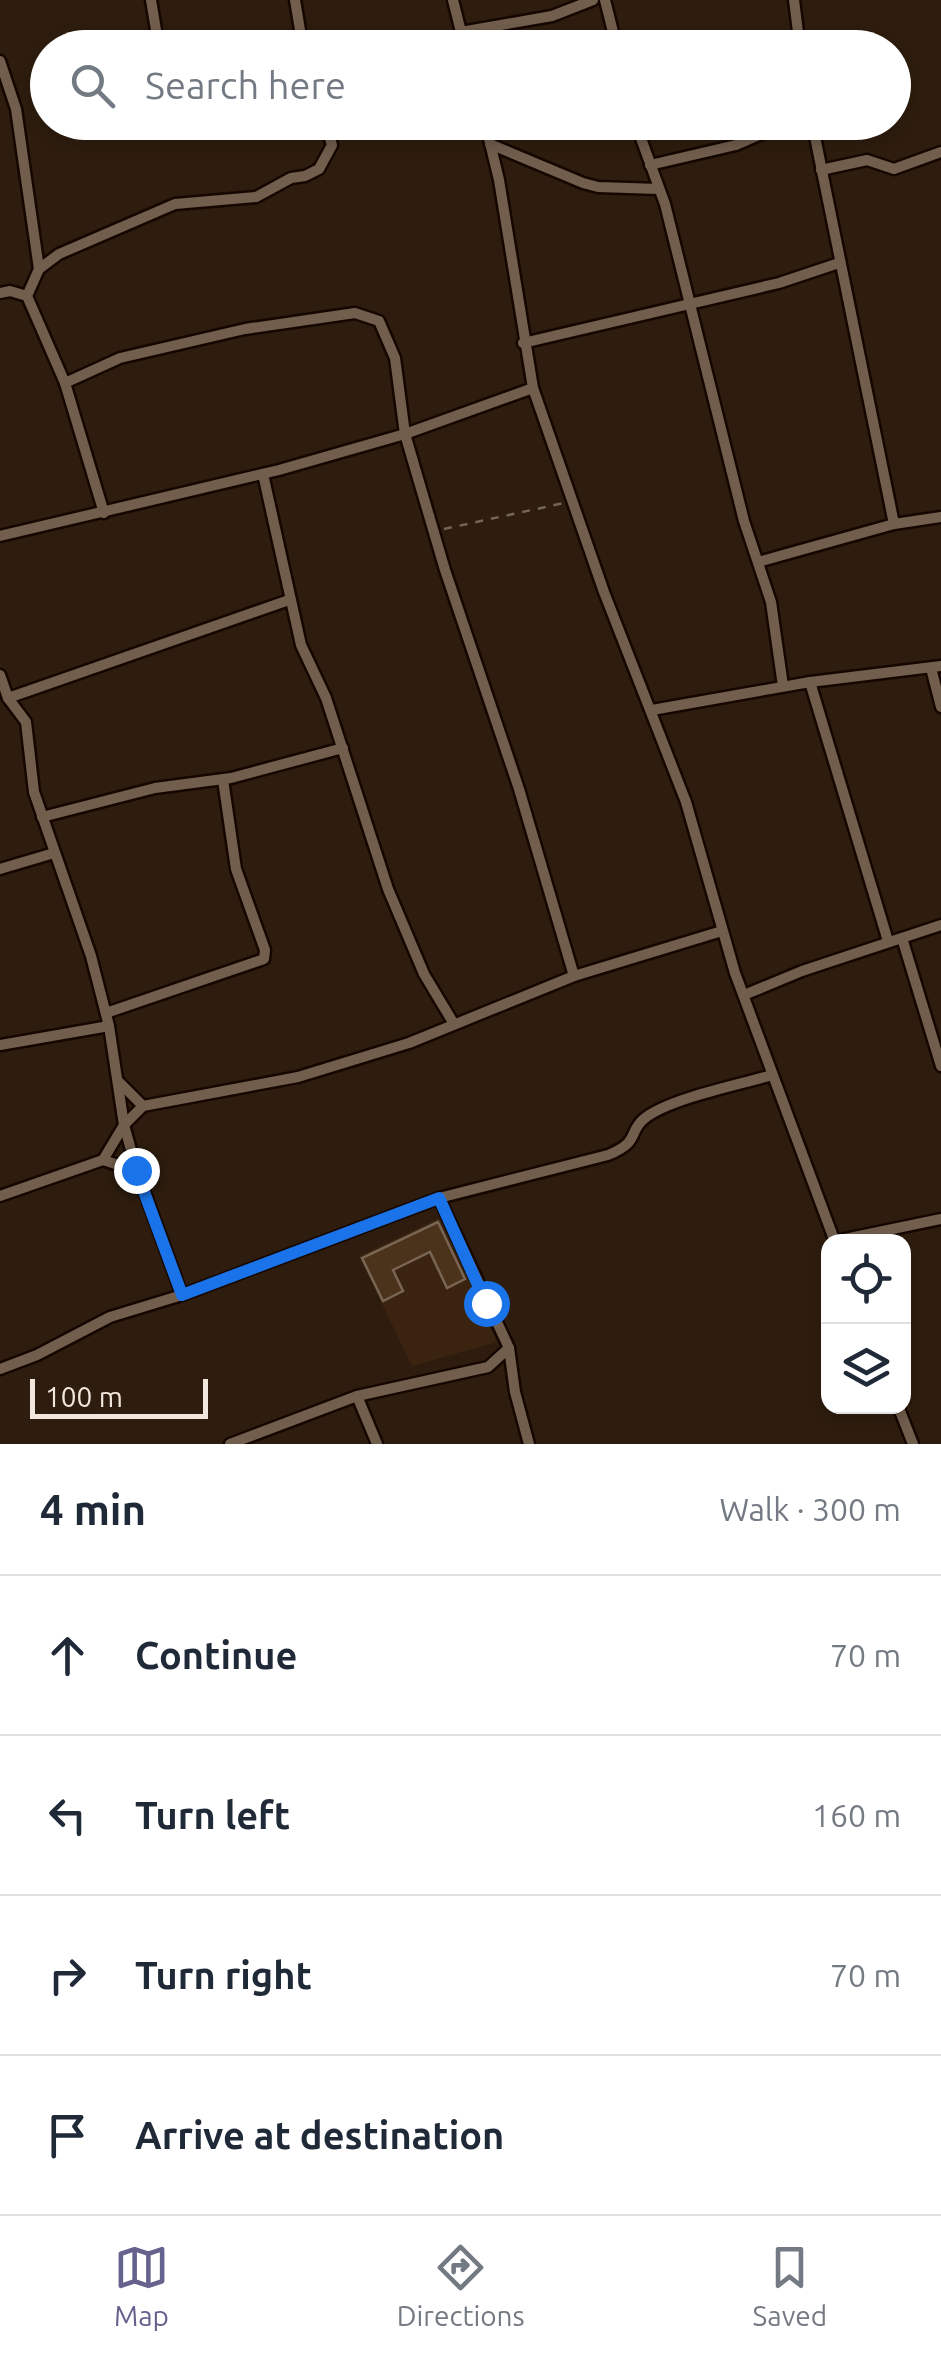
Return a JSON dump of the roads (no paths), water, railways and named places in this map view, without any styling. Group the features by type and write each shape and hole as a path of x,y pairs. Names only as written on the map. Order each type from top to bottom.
{"street":[{"path":"151,0 157,30"},
{"path":"295,0 300,30"},
{"path":"453,0 460,30"},
{"path":"472,30 552,16 593,0"},
{"path":"605,0 612,30"},
{"path":"794,0 798,30"},
{"path":"0,61 16,109 39,270"},
{"path":"104,513 65,383 27,296 39,270 59,254 174,204 256,197 291,178 319,170 332,140"},
{"path":"489,140 510,243 532,388 570,501 686,802 744,996 832,1234"},
{"path":"641,140 690,303 744,520 771,602 783,686"},
{"path":"650,165 748,140"},
{"path":"815,140 894,524"},
{"path":"490,144 598,187 659,189"},
{"path":"820,170 868,160 894,169 941,152"},
{"path":"524,343 779,283 839,262"},
{"path":"0,293 10,291 27,296"},
{"path":"65,383 120,358 245,329 354,314 378,322 390,342 404,434 433,532 518,789 574,976"},
{"path":"0,536 263,474 404,434 532,388"},
{"path":"263,474 301,645 320,683 388,889 424,974 454,1024"},
{"path":"758,562 894,524 941,516"},
{"path":"8,698 289,600"},
{"path":"652,710 783,686 936,667 941,707"},
{"path":"0,675 8,698 26,722 30,774 42,818 91,956 110,1026 124,1125 136,1170 182,1295"},
{"path":"810,682 856,846 888,941"},
{"path":"42,818 156,788 223,780 343,748"},
{"path":"106,1013 264,959 265,950 234,858 223,780"},
{"path":"0,869 54,853"},
{"path":"744,996 802,970 941,926"},
{"path":"103,1160 124,1125 143,1106 298,1077 409,1043 574,976 722,931"},
{"path":"902,938 941,1066"},
{"path":"0,1045 110,1026"},
{"path":"0,1369 110,1317 182,1295 439,1198 608,1155 629,1144 640,1123 657,1112 772,1075"},
{"path":"118,1081 143,1106"},
{"path":"0,1196 103,1160 136,1170"},
{"path":"439,1198 509,1348 515,1392 530,1444"},
{"path":"869,1234 941,1219"},
{"path":"230,1444 244,1442 358,1396 488,1367 509,1348"},
{"path":"358,1396 376,1444"},
{"path":"901,1414 913,1444"}]}
